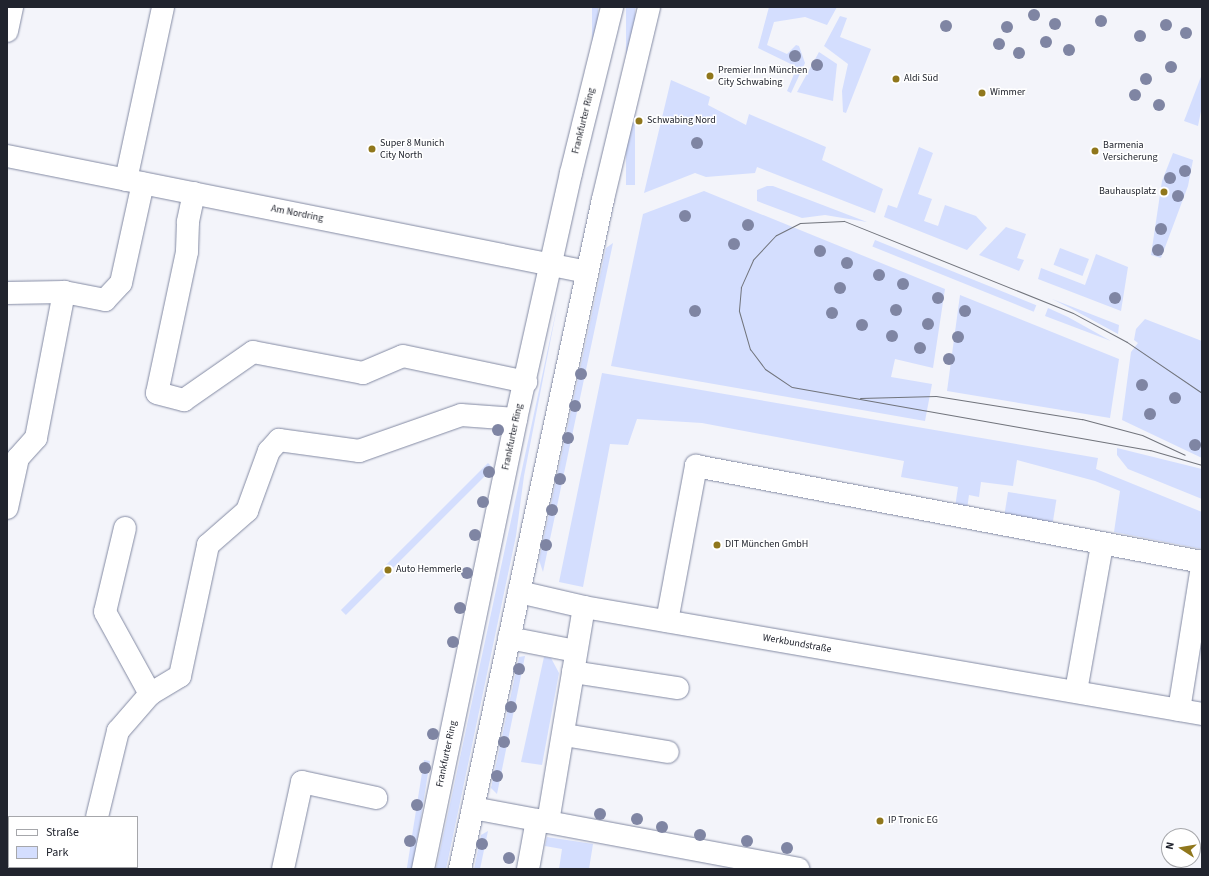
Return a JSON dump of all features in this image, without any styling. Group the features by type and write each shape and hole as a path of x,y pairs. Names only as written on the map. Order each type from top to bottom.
{"main road":[{"path":"7,31 12,7"},
{"path":"7,293 64,292 105,300 121,283 135,182 163,7"},
{"name":"Frankfurter Ring","path":"423,869 516,419 526,382 551,263 612,7"},
{"path":"460,869 588,272 649,7"},
{"name":"Am Nordring","path":"7,156 551,263 588,272"},
{"path":"194,193 188,222 188,252 157,393 184,400 253,352 362,373 403,356 526,382"},
{"path":"7,508 18,458 36,438 64,292"},
{"path":"97,816 118,731 150,694 180,676 208,546 247,511 268,451 279,440 359,451 461,415 516,419"},
{"path":"667,621 696,466 1102,545 1202,562"},
{"path":"125,528 105,612 150,694"},
{"path":"1076,691 1102,545"},
{"path":"1179,710 1202,566"},
{"name":"Werkbundstraße","path":"519,592 584,607 1202,714"},
{"path":"528,869 543,821 564,735 584,607"},
{"path":"509,638 576,651"},
{"path":"573,672 678,688"},
{"path":"564,735 668,752"},
{"path":"283,869 302,782 376,798"},
{"path":"473,808 798,869"}],"green space":[{"path":"592,7 598,7 598,103 592,103"},
{"path":"626,7 635,7 635,185 626,185"},
{"path":"769,7 837,7 827,25 805,17 774,22 767,45 787,54 796,45 799,46 805,63 791,93 787,91 797,67 758,48"},
{"path":"840,16 847,18 840,37 871,49 846,113 843,112 842,91 848,64 824,46"},
{"path":"819,52 837,64 833,101 797,92"},
{"path":"1202,74 1202,106 1198,126 1184,121"},
{"path":"671,80 710,97 708,105 746,125 749,114 826,147 822,160 883,189 875,213 757,167 755,173 706,177 695,173 644,193"},
{"path":"919,147 933,153 918,194 932,199 924,221 938,226 945,205 976,216 987,228 967,250 884,217 888,205 897,208"},
{"path":"1173,153 1193,160 1188,186 1161,258 1151,255 1162,181"},
{"path":"767,186 773,186 867,222 825,215 802,218 757,201 757,190"},
{"path":"704,191 945,289 933,368 895,359 891,377 932,384 925,421 611,366 643,214"},
{"path":"1006,227 1026,234 1017,258 1024,260 1019,271 979,255"},
{"path":"875,240 1036,305 1034,312 872,246"},
{"path":"613,243 543,572 539,560 606,248"},
{"path":"1060,248 1089,259 1082,276 1054,265"},
{"path":"1096,254 1128,267 1121,311 1038,279 1041,268 1085,285"},
{"path":"960,295 1119,359 1110,418 947,391"},
{"path":"1052,299 1119,325 1118,334 1072,309"},
{"path":"558,302 524,476 516,536 446,869 436,869"},
{"path":"1048,308 1068,317 1111,341 1045,316"},
{"path":"1145,319 1202,341 1202,458 1122,420 1131,352 1138,343 1134,340 1136,329"},
{"path":"602,373 1098,458 1096,469 1202,512 1202,549 1114,532 1120,491 1095,481 1017,460 1013,486 981,482 979,497 969,495 967,509 955,507 958,487 901,477 904,461 702,423 637,419 628,445 610,444 583,587 559,582"},
{"path":"1117,448 1202,469 1202,499 1128,469 1117,455"},
{"path":"488,463 493,468 346,615 341,610"},
{"path":"1008,492 1056,500 1053,523 1004,516"},
{"path":"525,656 497,794 491,788 519,657"},
{"path":"544,657 551,658 559,673 542,765 521,762"},
{"path":"424,760 430,761 413,869 407,869"},
{"path":"488,831 480,869 474,869 481,835"},
{"path":"547,837 593,844 589,869 559,869 562,849 545,846"}],"tram line":[{"path":"1202,393 1127,342 1073,313 844,221 800,223 776,235 753,260 741,287 739,311 750,349 765,369 792,387 1150,450 1202,465"},
{"path":"860,398 936,396 1082,419 1142,435 1185,455"}],"place":[{"name":"Premier Inn München City Schwabing","path":"710,76"},
{"name":"Aldi Süd","path":"896,79"},
{"name":"Wimmer","path":"982,93"},
{"name":"Schwabing Nord","path":"639,121"},
{"name":"Super 8 Munich City North","path":"372,149"},
{"name":"Barmenia Versicherung","path":"1095,151"},
{"name":"Bauhausplatz","path":"1164,192"},
{"name":"DIT München GmbH","path":"717,545"},
{"name":"Auto Hemmerle","path":"388,570"},
{"name":"IP Tronic EG","path":"880,821"}]}
